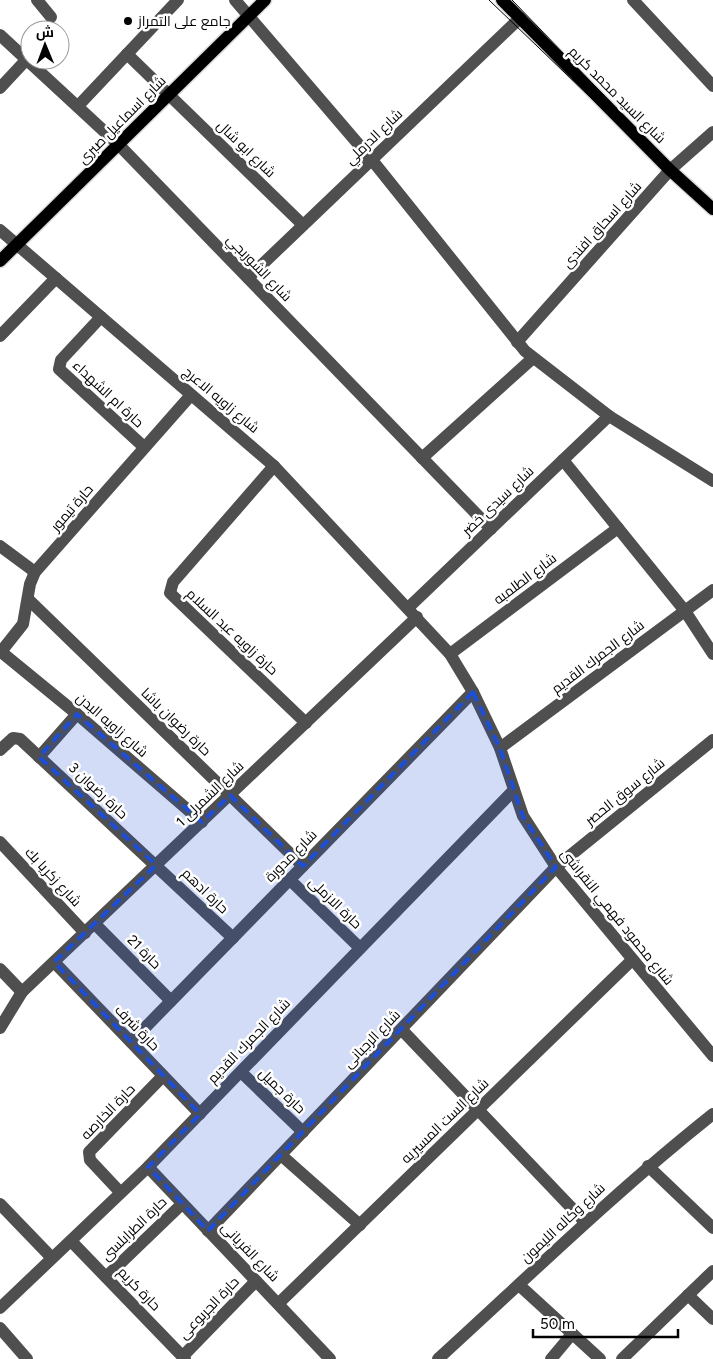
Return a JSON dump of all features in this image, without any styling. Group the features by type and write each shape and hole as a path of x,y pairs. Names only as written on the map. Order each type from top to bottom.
{"main road":[{"name":"شارع اسماعيل صبرى","path":"0,261 265,0"},
{"name":"شارع السيد محمد كريم","path":"502,0 670,170 713,210"}],"street":[{"path":"37,0 50,17"},
{"path":"78,106 178,0"},
{"path":"226,0 247,16"},
{"path":"235,0 247,16 311,86 517,342 533,358 609,416 713,481"},
{"path":"633,0 713,86"},
{"name":"شارع الدرملي","path":"248,278 520,18"},
{"name":"شارع الشوربجي","path":"0,35 20,54"},
{"name":"شارع ابو شال","path":"126,54 304,225"},
{"path":"0,88 20,67"},
{"name":"شارع الشوربجي","path":"38,70 119,144 491,529"},
{"name":"شارع اسحاق افندى","path":"517,342 670,170 713,132"},
{"name":"شارع زاويه الاعرج","path":"0,230 274,466 413,613"},
{"path":"0,336 56,278"},
{"name":"حارة ام الشهداء","path":"101,317 61,360 59,368 144,447"},
{"path":"422,458 533,358"},
{"name":"حارة تيمور","path":"0,652 23,624 35,572 191,395"},
{"name":"شارع سيدى خضر","path":"413,613 491,529 609,416"},
{"path":"563,460 685,611 713,654"},
{"name":"حارة زاويه عبد السلام","path":"274,466 173,582 170,593 306,723"},
{"name":"شارع الطلمبه","path":"450,654 618,528"},
{"path":"0,546 35,572"},
{"name":"شارع الجمرك القديم","path":"500,748 713,590"},
{"name":"حارة رضوان باشا","path":"28,599 303,866"},
{"name":"شارع محمود فهمي النقراشى","path":"413,613 450,654 473,692 500,748 524,816 556,867 713,1056"},
{"name":"شارع الشمرلى 1","path":"0,1028 22,992 306,723 413,613"},
{"name":"شارع زاويه البدن","path":"0,652 77,714 202,822"},
{"name":"شارع مدورة","path":"131,1042 473,692"},
{"path":"39,757 77,714"},
{"name":"حارة رضوان 3","path":"0,750 13,738 20,739 156,865"},
{"name":"شارع سوق الحصر","path":"556,867 713,740"},
{"name":"شارع الجمرك القديم","path":"0,1308 148,1167 514,790"},
{"name":"شارع زكريا بك","path":"0,842 90,928"},
{"name":"حارة ادهم","path":"156,865 232,938"},
{"name":"شارع الرجبانى","path":"208,1230 402,1030 556,867"},
{"name":"حارة الازملى","path":"289,879 360,948"},
{"name":"حارة 21","path":"90,928 171,1001"},
{"name":"شارع الست المسيريه","path":"279,1303 632,960"},
{"name":"حارة شرف","path":"54,962 200,1114"},
{"path":"0,969 22,992"},
{"path":"402,1030 585,1222"},
{"name":"حارة جميل","path":"241,1072 303,1132"},
{"name":"حارة الخارصه","path":"120,1192 90,1160 89,1152 163,1076"},
{"name":"شارع وكاله الليمون","path":"438,1359 585,1222 648,1166 713,1114"},
{"path":"281,1155 360,1225"},
{"path":"648,1166 713,1228"},
{"name":"شارع الفريانى","path":"148,1167 279,1303 330,1359"},
{"path":"0,1204 52,1258"},
{"name":"حارة الطرابلسى","path":"106,1277 182,1204"},
{"name":"حارة كريم","path":"71,1241 184,1358"},
{"path":"622,1359 713,1271"},
{"name":"حارة الجربوعى","path":"184,1358 256,1281"},
{"path":"519,1285 600,1359"},
{"path":"688,1295 713,1319"},
{"path":"0,1328 27,1359"},
{"path":"551,1359 572,1334"}],"highlighted area":[{"path":"473,692 500,748 523,816 556,867 208,1231 148,1167 200,1114 54,962 156,865 39,757 77,714 202,822 230,795 303,866"}],"tram line":[{"path":"489,0 713,215"},
{"path":"512,0 673,167 713,202"}],"place":[{"name":"جامع على التمراز","path":"128,21"}]}
